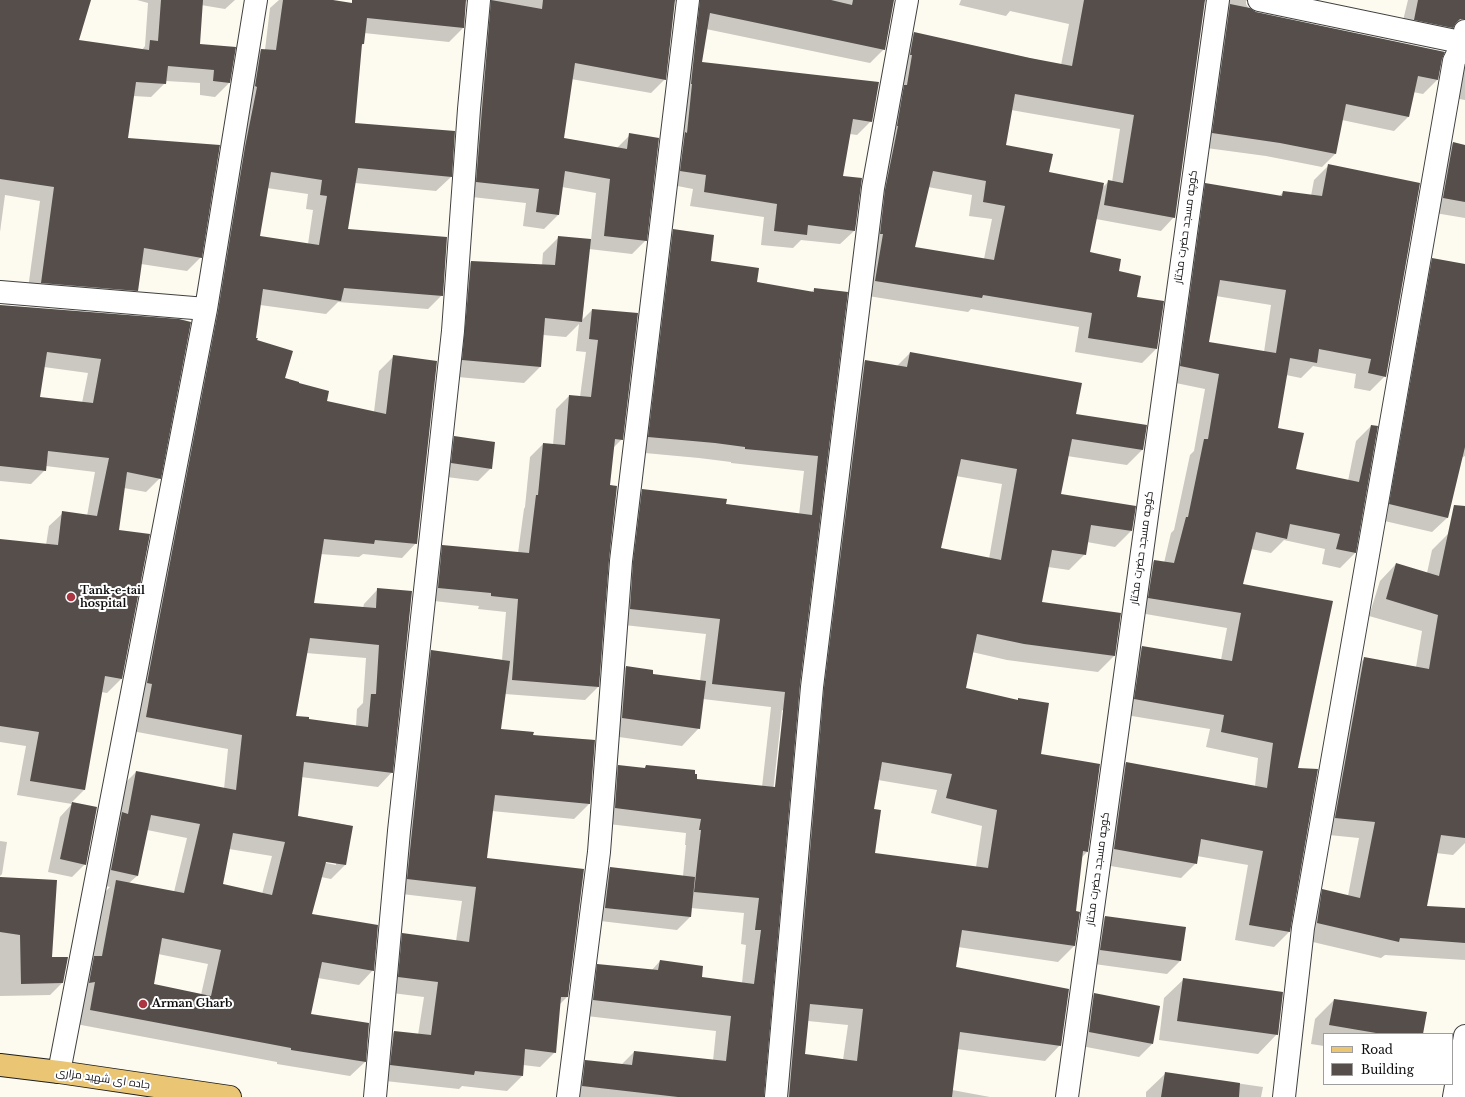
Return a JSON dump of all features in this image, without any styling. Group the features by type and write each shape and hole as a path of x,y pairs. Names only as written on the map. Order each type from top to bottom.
{"main road":[{"name":"جاده ای شهید مزاری","path":"0,1065 230,1097"}],"street":[{"path":"59,1072 206,309 256,0"},
{"path":"375,1097 398,831 453,331 469,109 479,0"},
{"path":"568,1097 599,852 621,561 688,0"},
{"path":"776,1097 812,687 873,188 907,0"},
{"name":"کوچه مسجد حضرت مختار","path":"1067,1097 1218,0"},
{"path":"1259,0 1464,39 1454,61 1304,920 1284,1097"},
{"path":"0,292 206,309"},
{"path":"1454,1097 1465,1036"}],"building":[{"path":"0,0 91,0 79,40 149,50 150,40 158,41 161,0 203,0 200,44 236,47 230,83 213,81 214,70 168,66 166,84 136,82 128,138 220,145 202,258 144,248 138,291 41,283 54,187 0,179"},
{"path":"283,0 333,0 352,3 352,0 466,0 464,28 367,18 364,44 362,44 355,123 455,131 452,177 358,168 348,229 447,237 443,296 344,288 341,301 263,289 256,338 258,338 257,340 293,351 285,378 329,391 327,401 386,414 393,355 437,361 417,544 375,540 374,544 324,539 314,603 376,608 377,588 412,591 393,773 304,762 298,816 353,826 346,865 326,862 312,914 378,925 374,971 322,962 311,1014 369,1023 366,1062 291,1050 291,1048 90,1010 95,982 89,983 94,956 102,956 116,880 184,893 200,824 151,815 138,876 111,870 122,812 128,814 136,771 236,790 242,735 146,717 152,684 147,683 218,311 245,147 257,87 255,86 261,49 276,50","holes":["271,172 322,180 320,195 327,196 319,245 260,236","310,638 379,645 376,694 371,694 368,727 296,716","233,833 285,842 272,895 223,884","162,938 221,950 211,996 154,984"]},
{"path":"491,0 542,9 543,0 675,0 666,80 575,63 564,138 627,149 629,133 659,138 647,241 604,236 610,179 565,171 559,215 536,212 539,189 476,182"},
{"path":"700,0 831,0 852,5 853,0 894,0 885,50 710,13 702,62 879,82 872,122 853,119 843,176 862,178 855,231 808,225 807,235 774,231 777,204 704,192 706,175 680,171 685,132 687,133"},
{"path":"1084,0 1205,0 1175,218 1104,205 1108,180 1123,183 1134,115 1015,94 1006,145 1053,154 1049,172 1104,183 1090,252 1121,259 1119,271 1141,276 1137,297 1164,301 1157,349 1088,338 1092,313 983,295 982,298 875,281 883,234 880,234 885,190 898,126 904,85 907,85 914,32 1072,66","holes":["933,171 986,181 983,202 1005,206 994,260 915,247"]},
{"path":"1418,0 1465,0 1465,19 1460,19 1453,28 1414,20"},
{"path":"1230,4 1250,8 1256,12 1445,52 1442,59 1438,80 1418,76 1409,117 1346,104 1336,154 1280,143 1212,133"},
{"path":"1453,142 1465,145 1465,202 1443,198"},
{"path":"1328,164 1420,183 1386,377 1368,373 1371,359 1319,349 1317,363 1290,358 1278,428 1304,433 1296,469 1359,482 1371,425 1378,426 1356,553 1336,549 1340,534 1290,524 1287,539 1256,532 1243,584 1333,601 1298,768 1318,769 1290,932 1249,925 1263,851 1201,839 1197,864 1114,849 1126,762 1267,788 1273,743 1221,732 1224,715 1134,699 1142,646 1232,661 1241,613 1148,598 1154,560 1174,563 1186,517 1188,517 1204,439 1208,439 1219,374 1180,366 1205,183 1282,196 1283,191 1322,196","holes":["1220,280 1286,290 1276,353 1209,342"]},
{"path":"673,229 714,235 711,261 759,268 757,282 814,292 814,288 848,292 800,685 764,1097 678,1097 582,1086 585,1060 632,1065 634,1051 726,1061 731,1016 593,1000 597,964 658,970 660,960 703,966 702,977 754,984 761,930 755,930 759,898 694,892 701,819 615,808 618,765 645,768 646,765 695,770 697,779 775,787 785,692 712,684 720,619 630,609 633,562 642,489 727,499 726,504 812,515 818,456 745,449 745,447 715,443 648,437"},
{"path":"558,236 591,239 582,322 545,318 541,367 462,360 471,261 555,265"},
{"path":"1432,258 1465,264 1465,447 1448,518 1389,504"},
{"name":"Tank-e-tail hospital","path":"0,305 179,319 191,322 161,479 127,472 119,530 150,534 122,679 105,676 85,790 30,781 39,732 0,726 0,539 58,545 62,511 97,516 109,458 48,451 46,471 0,466","holes":["47,352 101,359 93,403 40,397"]},
{"path":"592,309 638,313 623,440 615,439 610,485 617,486 609,560 599,687 512,680 518,599 491,596 491,593 438,588 442,545 529,553 536,495 538,495 543,443 565,445 569,395 591,397 598,340 589,339"},
{"path":"910,352 1082,383 1076,414 1147,425 1143,450 1072,439 1061,494 1136,506 1132,531 1091,525 1086,555 1052,550 1042,602 1121,613 1115,656 1024,644 977,634 966,688 1018,700 1018,698 1049,703 1041,754 1100,764 1088,852 1083,851 1076,911 1080,912 1075,946 962,930 956,967 1069,989 1061,1046 960,1032 952,1097 789,1097 824,688 865,360 907,367","holes":["961,459 1017,469 1001,560 941,548","882,762 952,774 946,798 997,810 988,868 875,853 881,810 874,809","810,1004 863,1009 857,1061 805,1054"]},
{"path":"454,436 495,442 492,469 451,463"},
{"path":"1454,505 1465,506 1465,838 1441,835 1427,906 1465,908 1465,943 1400,938 1399,942 1317,923 1322,889 1360,898 1375,822 1335,818 1364,657 1429,669 1438,615 1386,599 1396,563 1439,576"},
{"path":"431,650 510,661 501,729 534,732 533,735 595,740 590,804 495,795 487,858 584,869 568,997 561,997 556,1053 525,1049 523,1076 475,1071 474,1075 390,1065 394,1031 431,1035 438,982 398,977 402,933 469,942 476,887 407,879"},
{"path":"626,666 653,670 653,674 706,681 700,729 622,718"},
{"path":"72,802 97,807 86,865 60,859"},
{"path":"610,867 695,877 691,917 605,908"},
{"path":"0,877 57,880 52,957 68,957 63,983 21,984 20,935 0,932"},
{"path":"1105,916 1186,927 1181,961 1100,950"},
{"path":"1183,978 1283,992 1278,1035 1177,1021"},
{"path":"1094,993 1160,1006 1153,1044 1089,1032"},
{"path":"1334,999 1427,1012 1423,1033 1376,1033 1329,1025"},
{"path":"1165,1072 1240,1083 1239,1097 1161,1097"}],"place":[{"name":"Tank-e-tail hospital","path":"71,597"},
{"name":"Arman Gharb","path":"143,1004"}]}
